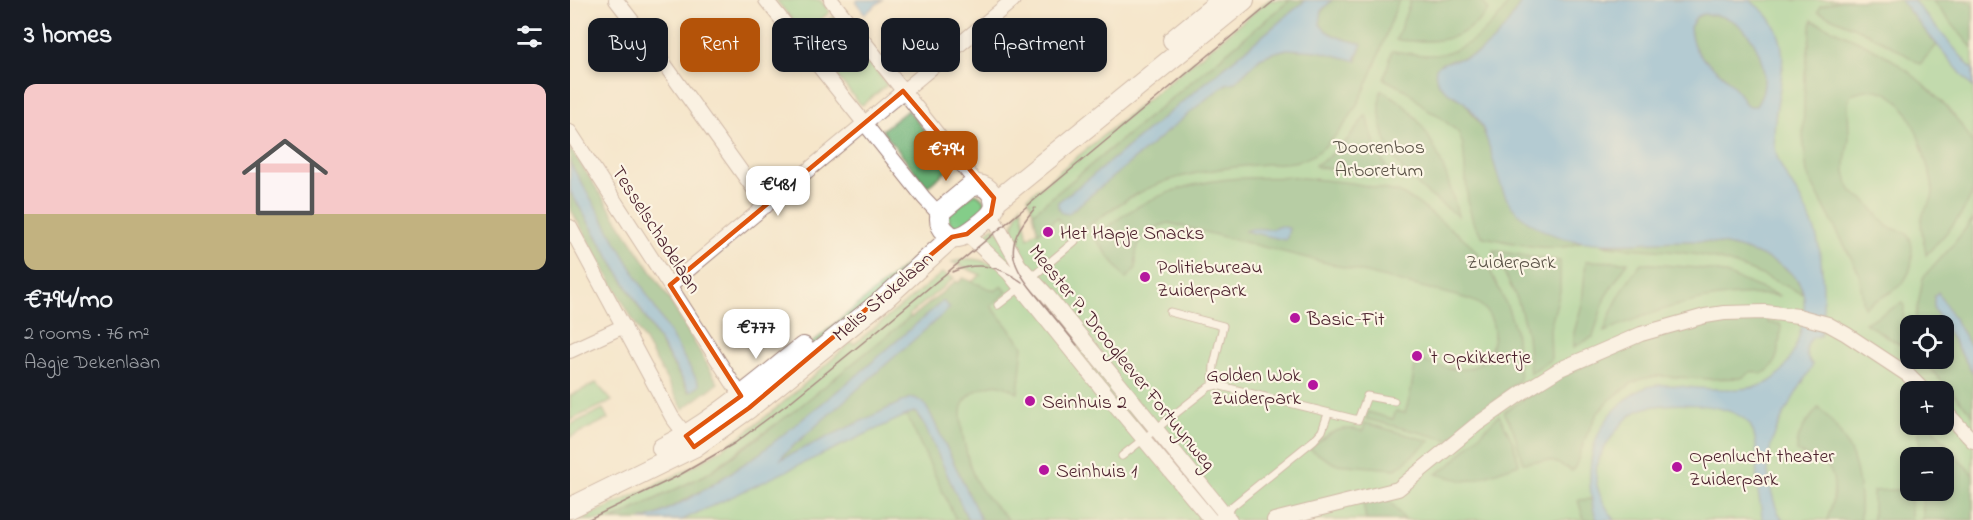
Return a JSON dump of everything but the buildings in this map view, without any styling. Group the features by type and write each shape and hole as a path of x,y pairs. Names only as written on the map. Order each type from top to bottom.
{"street":[{"path":"616,0 766,206"},
{"name":"Meester P. Droogleever Fortuynweg","path":"766,0 950,229 1025,283 1048,296 1157,428 1220,518"},
{"name":"Meester P. Droogleever Fortuynweg","path":"831,0 988,198 1035,307 1144,439 1220,518"},
{"path":"670,285 1013,0"},
{"path":"988,198 970,187 956,197 943,208 950,229 988,198 1222,0"},
{"path":"988,198 1244,0"},
{"name":"Tesselschadelaan","path":"570,132 745,402"},
{"path":"570,227 672,417 690,441"},
{"name":"Melis Stokelaan","path":"570,508 690,441 745,402 876,289 950,229"},
{"path":"1280,519 1398,489 1476,425 1560,369 1641,334 1679,322 1724,313 1765,312 1797,316 1828,324 1846,334 1914,381"},
{"path":"570,351 624,326"},
{"path":"1954,421 1973,441"},
{"name":"Melis Stokelaan","path":"570,493 690,441"}],"lane":[{"path":"998,305 1075,241"},
{"path":"1170,312 1223,326 1214,365 1213,386"},
{"path":"1122,456 1213,386 1227,386 1358,420 1366,396 1394,401"},
{"path":"1220,518 1314,440 1322,431 1328,414"}],"highlighted area":[{"path":"903,91 994,198 991,214 967,234 952,237 749,408 694,447 686,436 741,396 670,285"}],"green space":[{"path":"776,0 820,0 830,12 822,18 791,18"},
{"path":"1269,0 1290,0 1033,213 1028,197"},
{"path":"1290,0 1306,0 1058,202 1068,214 1205,100 1226,84 1235,82 1260,58 1287,49 1318,51 1357,60 1361,44 1333,35 1321,25 1320,18 1323,10 1332,0 1399,0 1359,102 1348,120 1318,152 1299,161 1214,170 1178,177 1131,197 1073,238 1057,218 1038,233 1033,213"},
{"name":"Zuiderpark","path":"1315,0 1973,0 1973,520 647,520 981,275 952,262 973,259 994,266 978,240 994,227 1014,244 1013,225 1021,205 1028,238"},
{"path":"1411,0 1481,0 1489,10 1479,21 1458,35 1436,41 1396,40"},
{"path":"1510,0 1522,0 1509,22 1491,43 1473,55 1441,64 1450,94 1464,102 1480,124 1493,153 1502,187 1563,238 1581,242 1570,246 1533,246 1483,237 1473,222 1468,203 1463,145 1458,132 1429,111 1406,90 1384,79 1392,51 1426,55 1451,51 1463,46 1486,30"},
{"path":"1842,0 1900,0 1937,45 1920,64 1871,35 1818,12 1820,6"},
{"path":"1932,0 1966,0 1973,6 1973,49"},
{"path":"1703,14 1735,22 1747,33 1759,52 1764,86 1756,106 1747,106 1730,82 1697,51 1691,37 1690,27 1696,17"},
{"path":"1812,20 1880,52 1910,73 1953,114 1973,147 1973,189 1970,197 1954,224 1926,255 1921,229 1922,218 1933,190 1921,144 1910,117 1892,96 1881,91 1867,90 1851,94 1848,102 1849,138 1845,162 1848,184 1853,193 1865,200 1888,227 1907,233 1912,249 1911,266 1903,282 1890,293 1864,307 1859,273 1807,174 1803,137 1805,74"},
{"path":"869,62 887,85 862,105 834,72 869,72"},
{"path":"1381,90 1411,112 1423,127 1441,162 1458,216 1411,179 1389,149 1383,132 1380,112"},
{"path":"908,110 953,166 927,187 882,130"},
{"name":"Doorenbos Arboretum","path":"1365,116 1368,118 1380,156 1392,176 1317,167 1315,165 1330,156 1343,144"},
{"path":"570,148 663,289 718,383 683,409 570,208 570,191 689,392 699,385 570,163"},
{"path":"1294,177 1352,183 1398,192 1416,202 1468,242 1488,266 1508,308 1515,329 1520,379 1449,440 1366,419 1368,412 1393,419 1396,411 1405,413 1416,359 1450,368 1464,369 1479,363 1486,356 1494,339 1494,329 1491,319 1479,304 1457,296 1169,223 1145,235 1136,251 1136,268 1126,279 1095,238 1140,205 1192,185 1229,179"},
{"path":"975,193 983,198 986,207 968,226 955,228 950,223 948,214"},
{"path":"1973,219 1973,350 1954,319 1954,315 1952,315 1938,293 1934,296 1934,309 1938,315 1916,315 1923,278"},
{"path":"1656,241 1713,242 1757,253 1792,274 1803,294 1754,272 1716,259 1678,252 1601,245"},
{"path":"924,250 877,297 753,392"},
{"path":"1493,250 1560,261 1560,291 1550,329 1551,360 1530,373 1527,334 1518,301"},
{"path":"1586,261 1628,262 1605,297 1593,337 1574,347 1574,332 1582,304"},
{"path":"1641,263 1698,268 1723,273 1780,296 1734,295 1690,302 1646,315 1604,332 1619,296"},
{"path":"942,273 954,278 798,408 705,475 612,520 580,520 674,476 724,447 780,405 851,342 854,344"},
{"path":"963,278 995,291 1002,286 1007,292 991,306 1023,346 1018,393 1002,385 988,386 970,395 961,411 964,442 973,474 987,497 1009,520 981,520 931,415 915,398 910,398 781,460 784,454 943,301 856,376 759,454 712,485 659,514 641,520 612,520 705,475 732,457 798,408 956,281 958,283"},
{"path":"1904,304 1903,315 1900,315 1900,345 1865,323"},
{"path":"1768,318 1768,323 1780,324 1781,327 1775,361 1767,371 1761,374 1751,372 1742,378 1658,376 1641,379 1611,399 1597,414 1572,471 1548,461 1523,463 1513,429 1504,412 1552,381 1632,344 1685,327 1719,320"},
{"path":"1954,342 1973,373 1973,415 1954,395 1954,381 1941,381 1930,369 1954,369"},
{"path":"596,383 612,401 570,420 570,396"},
{"path":"1819,407 1840,433 1853,458 1859,486 1860,520 1827,520 1834,490 1829,468 1820,460 1797,451 1801,432"},
{"path":"603,409 608,419 570,437 570,425"},
{"path":"916,413 925,426 968,520 956,520 906,414"},
{"path":"1499,415 1513,442 1519,464 1465,481 1436,474 1449,466"},
{"path":"1365,423 1430,441 1396,469 1335,464 1309,449 1328,435 1340,430 1363,431"},
{"path":"1919,435 1939,435 1949,447 1920,447"},
{"path":"1954,453 1973,475 1973,520 1923,520 1922,501 1954,501"},
{"path":"1900,490 1900,501 1911,501 1911,520 1873,520 1873,491"},
{"path":"1388,499 1405,520 1366,520 1363,503"},
{"path":"1591,499 1597,520 1584,520 1578,500"}],"water":[{"path":"858,0 882,0 865,14 856,2"},
{"path":"1306,0 1332,0 1322,10 1320,24 1333,35 1362,44 1356,58 1357,61 1318,51 1287,49 1260,58 1235,82 1226,84 1205,100 1068,214 1062,213 1058,202"},
{"path":"1522,0 1750,0 1767,15 1777,31 1782,47 1783,65 1775,118 1776,153 1815,231 1822,268 1823,299 1820,336 1812,338 1806,348 1808,359 1813,365 1785,412 1770,450 1768,472 1770,483 1776,506 1783,520 1762,520 1757,484 1756,446 1750,425 1729,411 1679,404 1648,407 1637,411 1610,439 1600,458 1596,475 1602,499 1615,520 1597,520 1590,485 1591,462 1596,440 1612,412 1633,394 1653,386 1734,389 1769,382 1781,372 1795,349 1803,319 1803,294 1799,282 1787,269 1767,258 1741,249 1700,241 1598,243 1575,240 1553,235 1532,224 1514,209 1503,192 1479,122 1465,103 1440,85 1436,68 1441,64 1473,55 1491,43 1509,22","holes":["1703,14 1735,22 1747,33 1759,52 1764,86 1756,106 1747,106 1733,85 1697,51 1691,37 1690,27 1696,17"]},
{"path":"1900,0 1913,0 1973,70 1973,88"},
{"path":"570,163 700,385 690,392 570,191"},
{"path":"1280,226 1289,228 1285,240 1245,231 1255,228 1270,229"},
{"path":"1938,292 1952,315 1938,315 1934,309 1934,296"},
{"path":"943,301 950,308 781,459 910,398 915,398 924,403 931,415 981,520 968,520 925,426 917,413 913,412 682,520 641,520 659,514 688,499 759,454 856,376"},
{"path":"1954,319 1973,350 1973,373 1954,342"}],"tram line":[{"path":"587,520 678,476 735,443 790,402 1275,0"},
{"path":"1035,208 1017,234 1014,245 1017,266 1030,288 1077,345"},
{"path":"952,272 971,267 988,267 1005,272 1022,282"}],"place":[{"name":"Het Hapje Snacks","path":"1048,232"},
{"name":"Politiebureau Zuiderpark","path":"1145,277"},
{"name":"Basic-Fit","path":"1295,318"},
{"name":"'t Opkikkertje","path":"1417,356"},
{"name":"Golden Wok Zuiderpark","path":"1313,385"},
{"name":"Seinhuis 2","path":"1030,401"},
{"name":"Openlucht theater Zuiderpark","path":"1677,467"},
{"name":"Seinhuis 1","path":"1044,470"}]}
